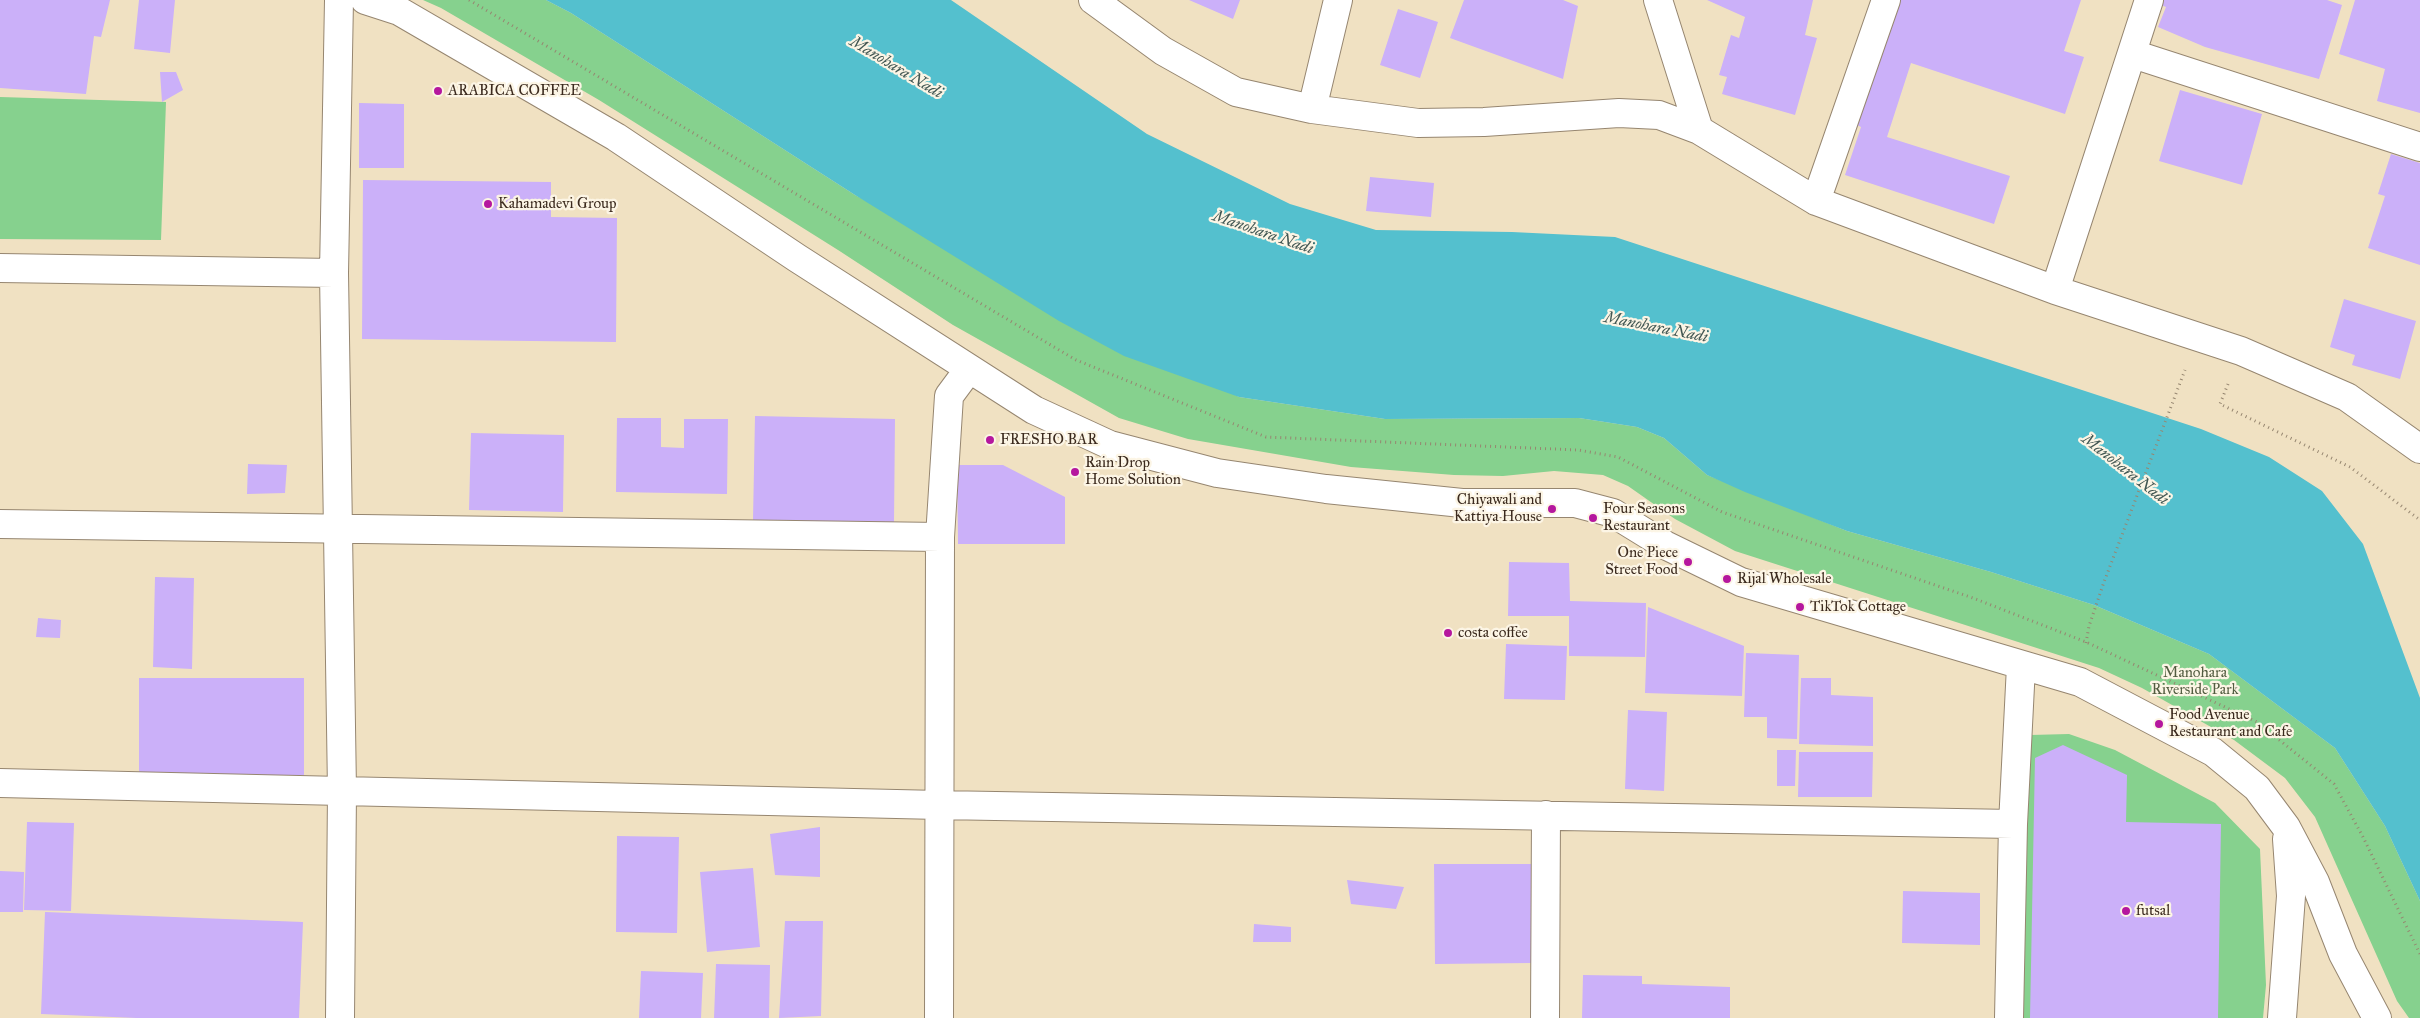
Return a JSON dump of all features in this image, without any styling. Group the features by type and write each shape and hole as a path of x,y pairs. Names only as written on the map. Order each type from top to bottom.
{"street":[{"path":"339,0 334,273 336,530 342,791 340,1018"},
{"path":"365,0 399,11 616,137 1034,410 1110,445 1217,473 1326,489 1462,503 1574,503 1614,514 1665,545 1740,582 2080,682 2213,752 2257,788 2286,827 2315,882 2343,954 2377,1018"},
{"path":"1093,0 1163,51 1236,92 1312,109 1418,123 1484,122 1619,113 1659,115 1699,130 1816,201 2054,290 2240,351 2347,397 2420,449"},
{"path":"1312,109 1338,0"},
{"path":"1658,0 1699,130"},
{"path":"1816,201 1886,0"},
{"path":"2054,290 2133,54 2149,0"},
{"path":"2133,54 2420,147"},
{"path":"0,268 334,273"},
{"path":"939,1018 940,537 949,396 970,369"},
{"path":"0,524 940,537"},
{"path":"2009,1018 2013,824 2021,666"},
{"path":"0,783 939,805 2013,824"},
{"path":"1545,1018 1546,815"},
{"path":"2282,1018 2291,896 2286,827"}],"path":[{"path":"469,0 1076,360 1266,436 1578,450 1618,457 1722,512 1973,598 2086,642 2257,722 2334,784 2363,837 2420,954"},
{"path":"2240,351 2220,404 2350,467 2420,520"},
{"path":"2089,626 2170,409"}],"green space":[{"name":"Manohara Riverside Park","path":"423,0 546,0 571,13 855,195 1239,397 1385,419 1579,418 1637,427 1664,438 1707,475 1847,531 1991,572 2094,605 2209,654 2335,748 2385,826 2420,901 2420,1018 2409,1018 2397,1001 2315,817 2285,778 2234,740 2142,688 2099,668 1735,551 1675,519 1628,486 1603,475 1554,471 1503,476 1454,475 1351,467 1188,439 1119,418 953,325 838,250 599,100 441,8"},
{"path":"0,97 166,102 161,240 0,239"},
{"path":"2069,734 2115,750 2215,803 2260,849 2266,985 2263,1018 2021,1018 2018,814 2030,735"}],"water":[{"name":"Manohara Nadi","path":"546,0 951,0 1147,134 1290,204 1376,230 1512,232 1615,237 2201,429 2269,457 2322,491 2363,544 2420,698 2420,901 2385,826 2335,748 2209,654 2094,605 1991,572 1847,531 1745,492 1707,475 1664,438 1637,427 1579,418 1385,419 1239,397 1124,356 1059,321 855,195 571,13"}],"building":[{"path":"0,0 110,0 101,37 94,36 86,94 0,88"},
{"path":"139,0 175,0 170,53 134,49"},
{"path":"1189,0 1240,0 1233,19"},
{"path":"1464,0 1563,0 1578,6 1563,79 1450,38"},
{"path":"1707,0 1813,0 1805,35 1817,38 1795,115 1722,94 1727,77 1719,75 1731,35 1739,38 1745,17"},
{"path":"1896,0 2081,0 2064,51 2084,57 2065,114 1911,63 1887,137 2010,176 1994,224 1845,175 1861,127 1853,123"},
{"path":"2163,0 2327,0 2342,5 2319,79 2205,47 2158,27 2166,7 2161,5"},
{"path":"2355,0 2420,0 2420,113 2377,101 2385,69 2339,54"},
{"path":"1398,9 1438,22 1420,78 1380,65"},
{"path":"160,72 176,72 183,90 162,102"},
{"path":"2180,90 2262,114 2242,185 2159,161"},
{"path":"359,103 404,104 404,168 359,168"},
{"path":"2391,154 2420,163 2420,265 2368,248 2385,196 2378,194"},
{"path":"1370,177 1434,183 1431,217 1366,211"},
{"path":"363,180 551,182 551,217 617,218 616,342 362,339"},
{"path":"2344,299 2416,321 2400,379 2352,365 2355,355 2330,347"},
{"path":"755,416 895,419 894,523 753,520"},
{"path":"617,418 661,418 661,447 684,448 684,419 728,419 727,494 616,492"},
{"path":"471,433 564,435 563,512 469,510"},
{"path":"248,464 287,465 285,493 247,494"},
{"path":"957,465 1003,465 1065,497 1065,544 958,544"},
{"path":"1509,562 1569,563 1570,601 1646,603 1645,657 1569,656 1569,616 1508,616"},
{"path":"155,577 194,578 192,669 153,667"},
{"path":"1648,607 1744,646 1742,696 1645,693"},
{"path":"38,618 61,620 60,638 36,637"},
{"path":"1506,644 1567,646 1565,700 1504,699"},
{"path":"1746,653 1799,655 1797,739 1767,738 1767,717 1744,717"},
{"path":"139,678 304,678 304,775 139,775"},
{"path":"1801,678 1831,678 1831,695 1873,697 1873,746 1799,744"},
{"path":"1628,710 1667,712 1664,791 1625,789"},
{"path":"2063,745 2127,775 2126,822 2221,824 2218,1018 2030,1018 2035,758"},
{"path":"1777,750 1796,750 1795,786 1777,786"},
{"path":"1799,752 1873,752 1872,797 1798,797"},
{"path":"27,822 74,823 71,911 24,910"},
{"path":"820,827 820,877 775,875 770,834"},
{"path":"617,836 679,837 677,933 616,932"},
{"path":"1434,864 1531,864 1532,963 1435,964"},
{"path":"753,868 760,947 707,952 700,872"},
{"path":"0,871 24,872 23,912 0,912"},
{"path":"1347,880 1404,887 1396,909 1351,904"},
{"path":"1903,891 1980,893 1980,945 1902,943"},
{"path":"45,912 303,922 299,1018 137,1018 41,1014"},
{"path":"785,921 823,921 821,1016 779,1018"},
{"path":"1254,924 1291,927 1291,942 1253,942"},
{"path":"716,964 770,965 769,1018 714,1018"},
{"path":"641,971 703,973 701,1018 639,1018"},
{"path":"1583,975 1642,976 1642,984 1730,987 1730,1018 1582,1018"}],"place":[{"name":"ARABICA COFFEE","path":"438,91"},
{"name":"Kahamadevi Group","path":"488,204"},
{"name":"FRESHO BAR","path":"990,440"},
{"name":"Rain Drop Home Solution","path":"1075,472"},
{"name":"Chiyawali and Kattiya House","path":"1552,509"},
{"name":"Four Seasons Restaurant","path":"1593,518"},
{"name":"One Piece Street Food","path":"1688,562"},
{"name":"Rijal Wholesale","path":"1727,579"},
{"name":"TikTok Cottage","path":"1800,607"},
{"name":"costa coffee","path":"1448,633"},
{"name":"Food Avenue Restaurant and Cafe","path":"2159,724"},
{"name":"futsal","path":"2126,911"}]}
